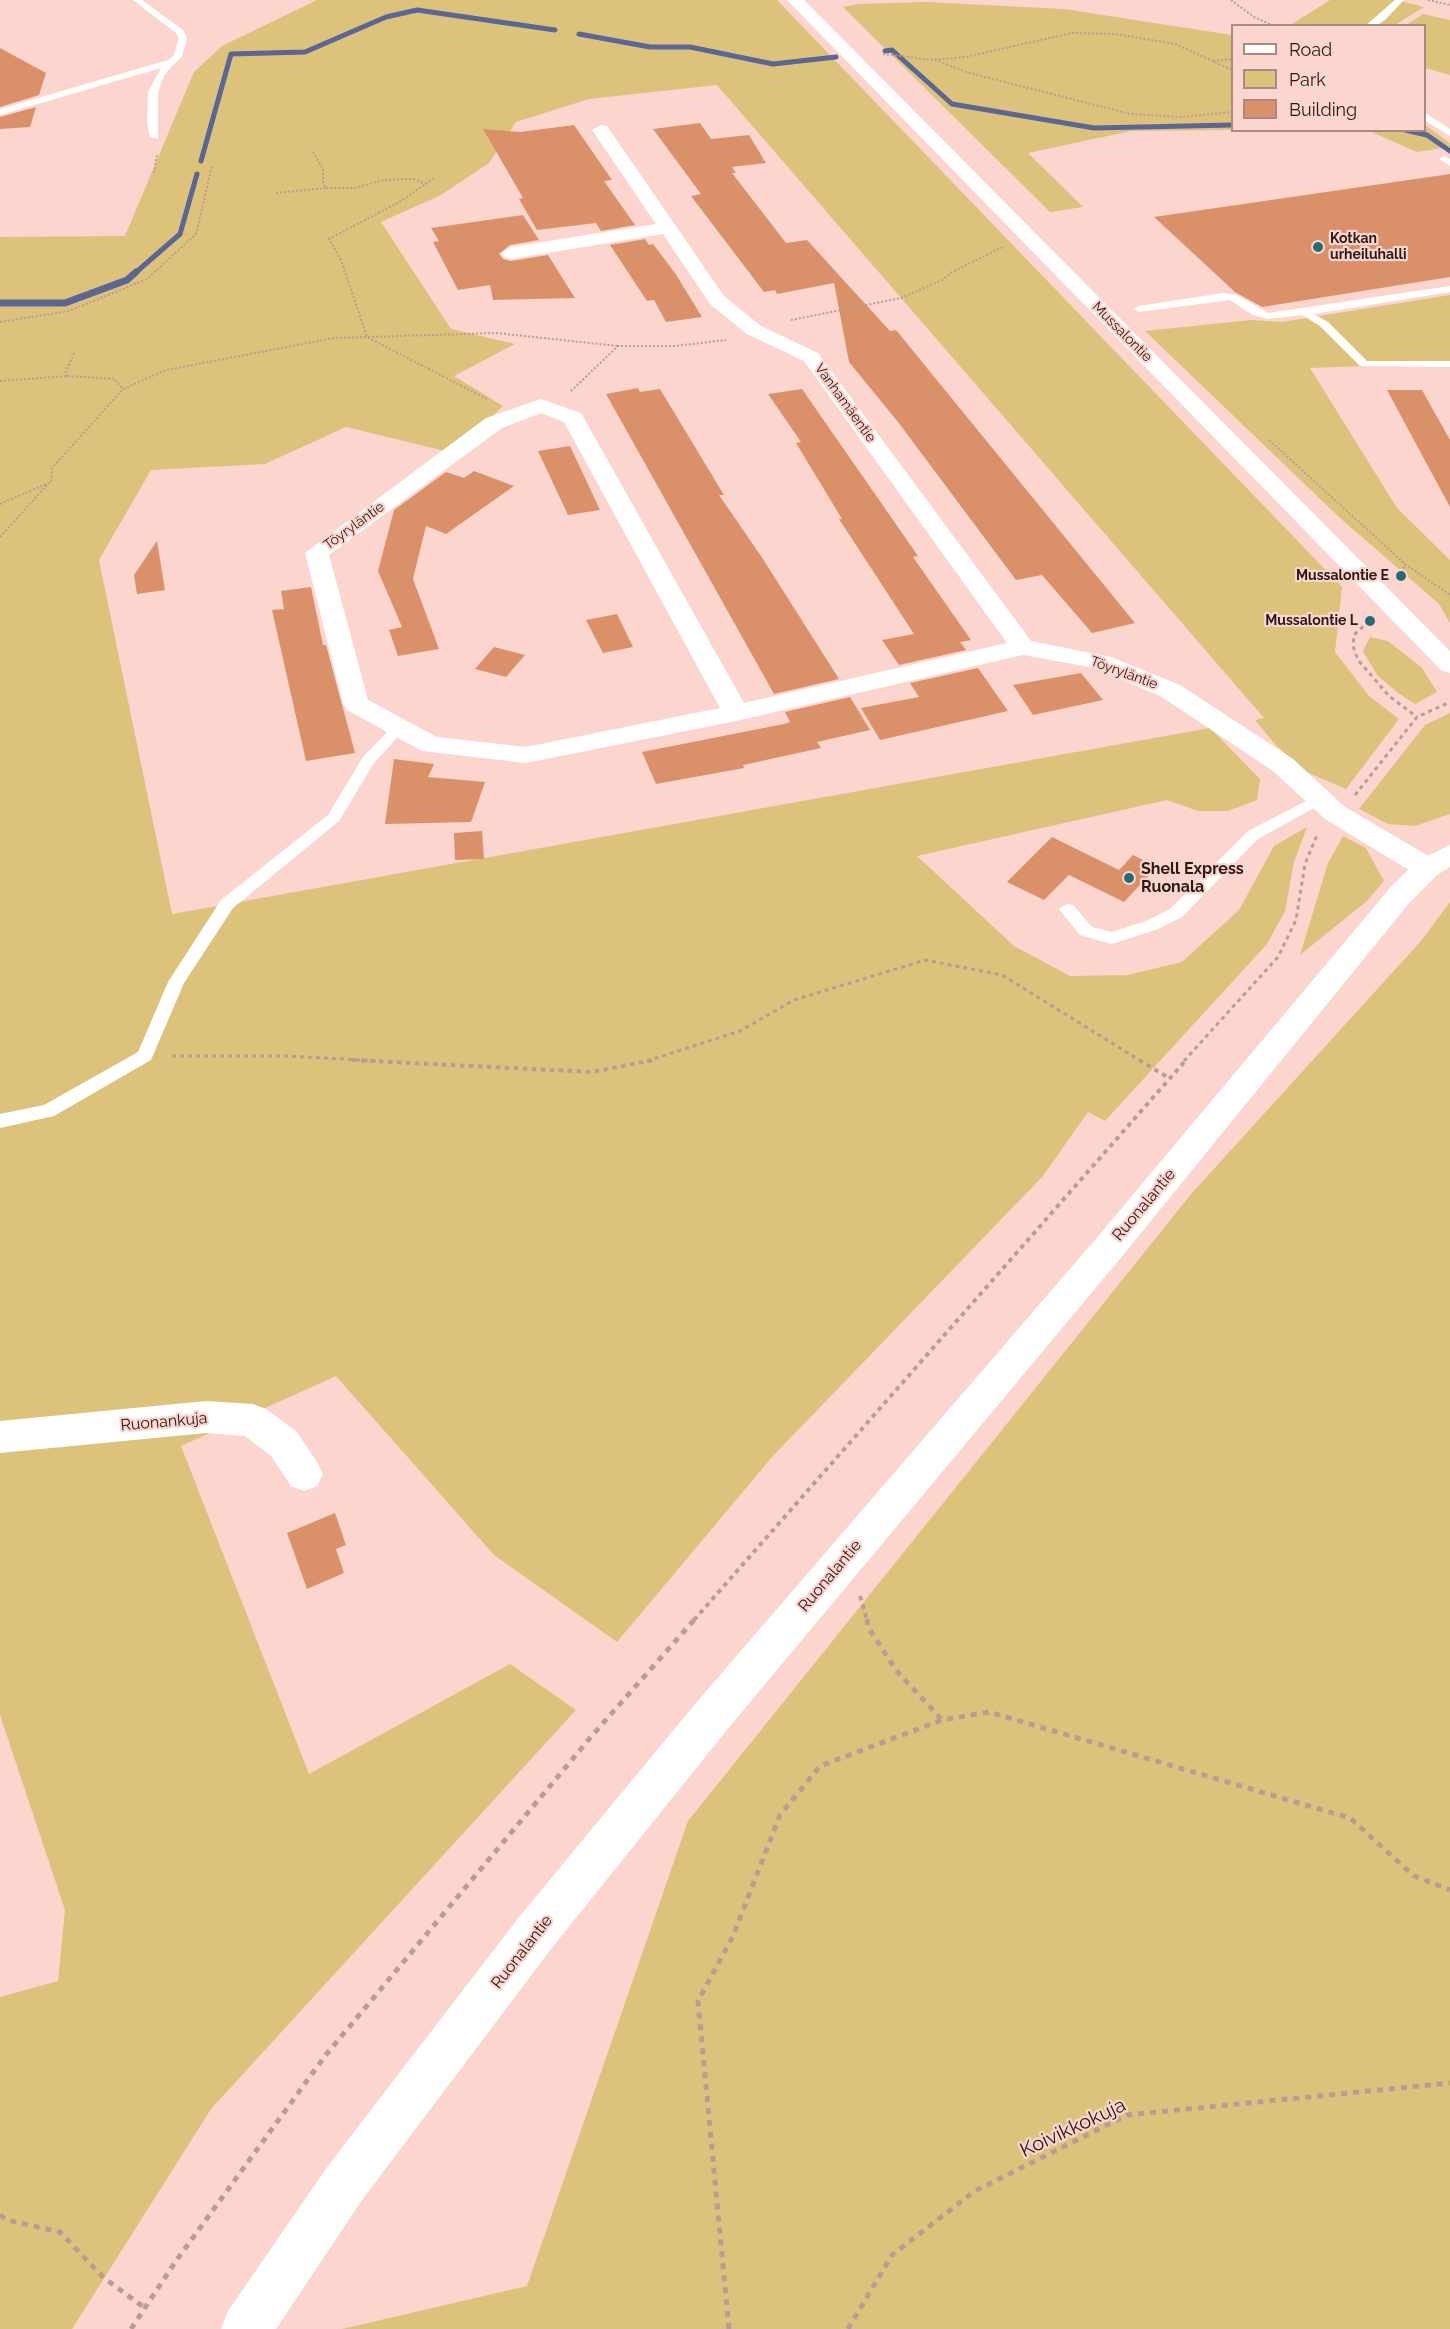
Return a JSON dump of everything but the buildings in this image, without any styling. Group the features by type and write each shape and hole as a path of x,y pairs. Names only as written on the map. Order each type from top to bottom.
{"street":[{"name":"Mussalontie","path":"795,0 1450,664"},
{"name":"Vanhamäentie","path":"601,129 717,300 752,328 811,357 1023,647"},
{"path":"511,253 668,228"},
{"path":"531,409 573,418 736,713"},
{"name":"Töyryläntie","path":"531,409 494,423 317,553 356,704 430,746 526,755 736,713 1023,647 1102,662 1171,692 1284,765 1327,807 1439,861"},
{"name":"Ruonalantie","path":"246,2329 345,2183 535,1933 711,1717 1112,1244 1367,935 1439,861"},
{"name":"Ruonankuja","path":"0,1437 206,1417 253,1420 284,1444 304,1474"}],"lane":[{"path":"137,0 180,32 183,38 181,48 161,73 153,92 152,122 156,137"},
{"path":"1372,24 1382,18 1400,0"},
{"path":"0,112 171,62"},
{"path":"1426,116 1450,133"},
{"path":"1139,309 1223,296 1233,297 1257,313 1268,316 1450,289"},
{"path":"1304,312 1324,324 1364,364 1450,364"},
{"path":"0,1122 48,1111 145,1056 176,982 226,904 334,818 368,760 399,728"},
{"path":"1067,909 1086,931 1112,938 1152,925 1176,913 1253,835 1327,807"}],"path":[{"path":"1231,0 1254,17 1270,24"},
{"path":"1428,0 1450,6"},
{"path":"876,53 934,60 965,57 1072,33 1105,34 1148,38 1175,44 1231,69"},
{"path":"1212,62 1231,59"},
{"path":"934,60 966,72 1130,114 1189,117 1231,112"},
{"path":"313,152 323,169 323,183 326,188"},
{"path":"0,322 69,310 147,279 196,234 212,166"},
{"path":"434,178 401,201 329,239 341,260 367,337 492,401 531,409 569,393 618,346"},
{"path":"276,193 326,188 355,188 382,180 414,179 425,184"},
{"path":"0,537 51,482 52,468 123,389 166,370 334,338 495,333 618,346 675,346 736,339 752,328 901,298 942,280 952,272 999,248 1033,242"},
{"path":"68,376 65,374 75,351"},
{"path":"0,381 68,376 114,379 123,389"},
{"path":"0,504 51,482"},
{"path":"1401,576 1405,564"},
{"path":"1370,621 1354,635 1353,646 1358,660 1389,696 1417,717"},
{"path":"131,2329 176,2261 325,2056 590,1738 1169,1078 1278,957 1296,920 1305,864 1327,807 1356,794 1417,717 1450,702"},
{"path":"145,1056 285,1056 591,1072 657,1059 740,1031 794,1000 925,960 1002,975 1169,1078"},
{"path":"840,1564 864,1603 868,1627 896,1670 942,1720"},
{"path":"729,2329 698,2001 733,1936 780,1815 820,1766 942,1720 989,1712 1350,1818 1414,1876 1450,1890"},
{"name":"Koivikkokuja","path":"848,2329 892,2255 975,2191 1127,2115 1450,2083"},
{"path":"0,2215 7,2220 60,2232 104,2278 145,2308"}],"green space":[{"path":"317,0 777,0 1342,587 1335,652 1369,696 1399,719 1346,789 1304,771 1274,743 1255,720 1264,718 717,85 589,99 516,122 489,163 441,195 381,222 451,329 515,344 454,376 503,406 453,453 346,427 265,464 151,470 99,560 172,914 1210,728 1260,779 1257,800 1228,811 1198,811 1167,800 917,856 1014,946 1070,976 1128,975 1182,962 1239,910 1274,846 1307,827 1294,862 1285,911 1267,944 1105,1121 1088,1112 1043,1176 772,1457 617,1642 494,1555 336,1376 181,1446 309,1774 510,1664 576,1710 211,2109 72,2329 0,2329 0,1997 58,1981 65,1910 0,1715 0,237 125,236 194,72 222,46"},
{"path":"1330,0 1397,0 1424,7 1397,24 1292,24"},
{"path":"926,2 1064,9 1231,35 1231,130 1131,131 1028,153 1083,207 1050,212 843,7 859,4"},
{"path":"1423,14 1450,20 1450,75 1426,68 1426,24 1408,24"},
{"path":"1426,126 1450,143 1450,147 1417,152 1371,132 1426,132"},
{"path":"1450,295 1450,363 1310,368 1397,508 1450,560 1450,623 1439,604 1340,518 1145,331 1251,320 1282,322"},
{"path":"1370,637 1388,641 1422,668 1437,692 1415,704 1398,693 1377,675 1363,651"},
{"path":"1450,713 1450,814 1415,826 1388,824 1359,809 1425,725"},
{"path":"1343,836 1366,848 1384,881 1367,901 1300,955 1328,863"},
{"path":"1450,902 1450,2329 342,2329 527,2286 688,1821 1192,1193 1421,941"}],"waterway":[{"path":"201,161 231,54 305,52 386,17 417,10 555,30"},
{"path":"579,34 650,47 690,47 773,64 836,57"},
{"path":"885,51 892,50 952,104 1094,128 1231,125"},
{"path":"1414,132 1427,135 1450,151"},
{"path":"134,274 180,234 197,174"},
{"path":"0,303 65,303 127,280 136,272"}],"place":[{"name":"Kotkan urheiluhalli","path":"1318,247"},
{"name":"Mussalontie E","path":"1401,576"},
{"name":"Mussalontie L","path":"1370,621"},
{"name":"Shell Express Ruonala","path":"1129,878"}]}
